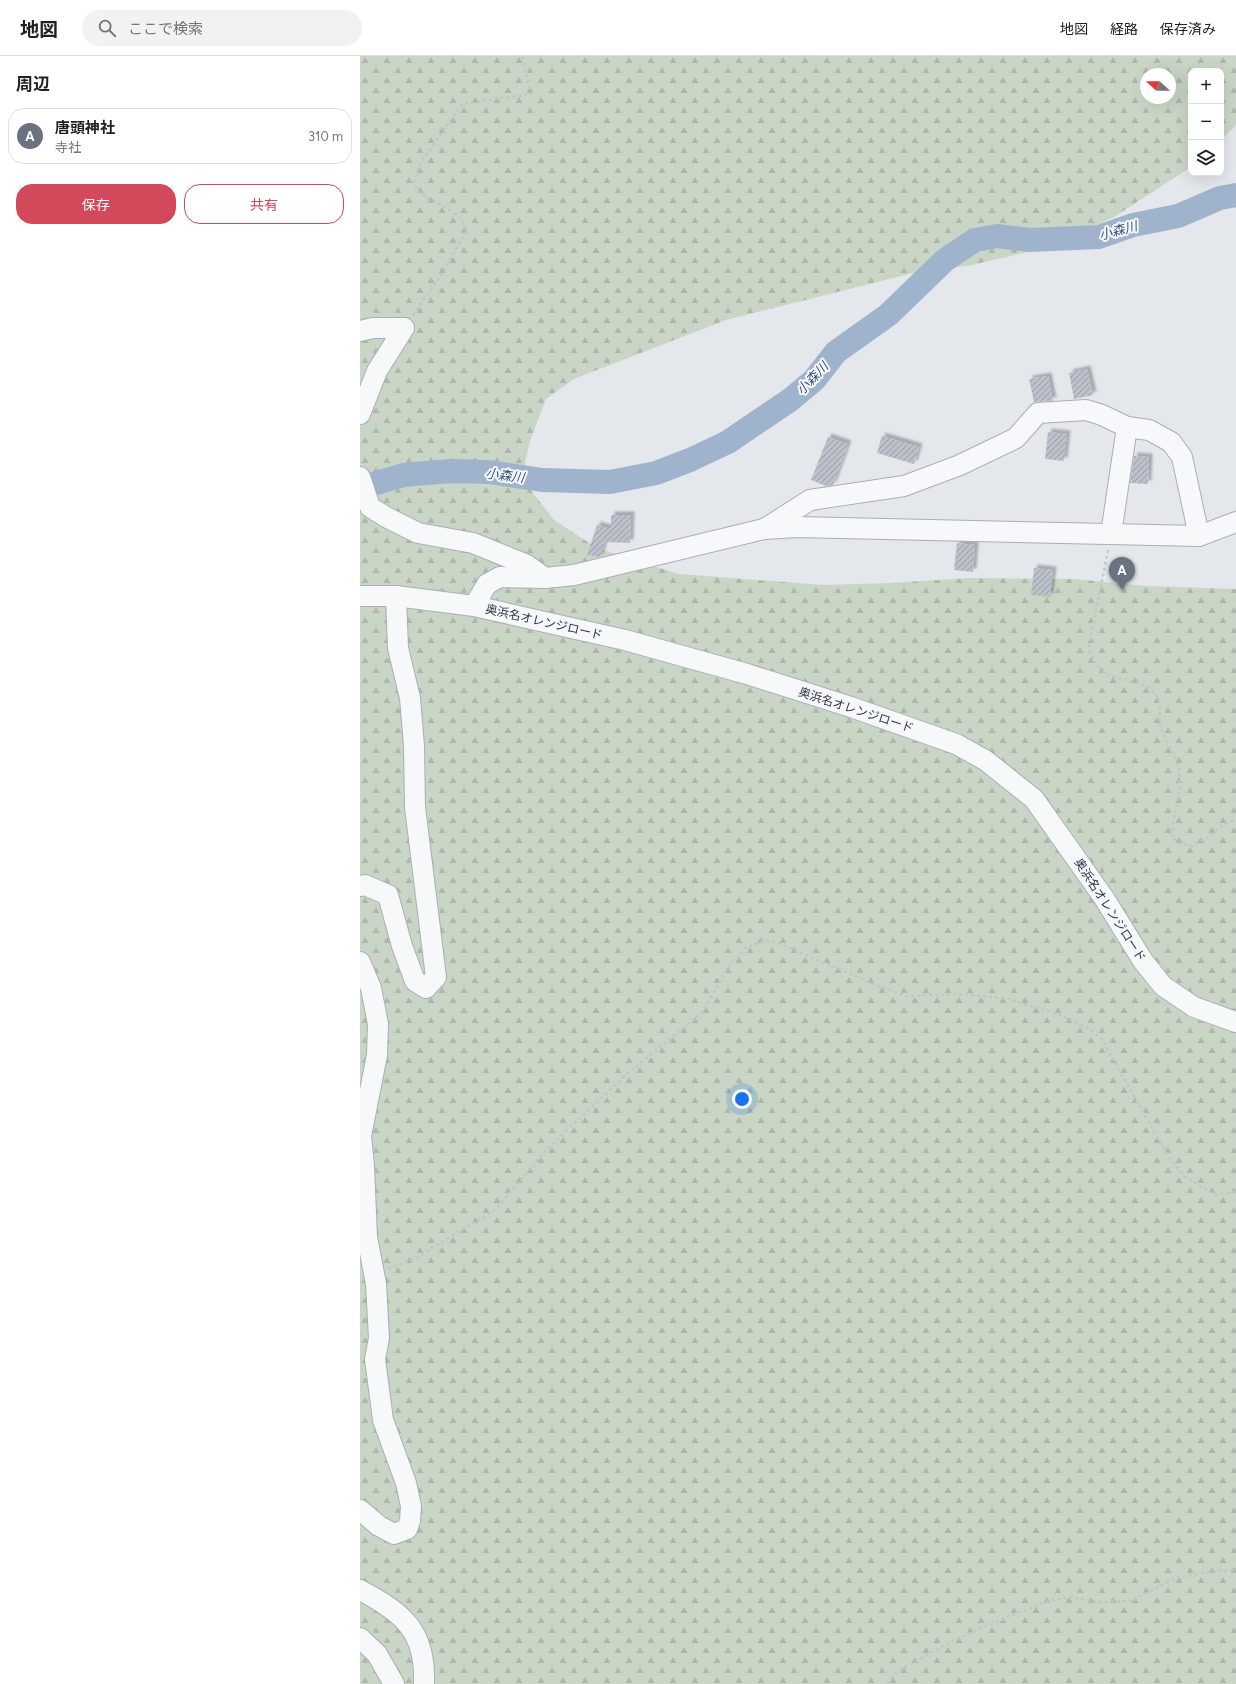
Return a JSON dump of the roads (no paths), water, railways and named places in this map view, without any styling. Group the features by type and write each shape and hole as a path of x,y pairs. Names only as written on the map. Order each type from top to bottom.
{"street":[{"path":"360,331 372,328 404,328 377,371 360,414"},
{"path":"764,529 810,500 904,486 960,465 1016,438 1038,413 1086,410 1102,415 1127,427 1149,430 1160,434 1171,442 1182,456 1200,536"},
{"path":"1112,534 1127,427"},
{"path":"360,477 370,507 386,517 418,533 479,545 527,565 545,578"},
{"path":"474,606 487,584 500,577 545,578 574,575 764,529 797,527 1200,536 1236,522"},
{"name":"奥浜名オレンジロード","path":"360,596 396,596 474,606 625,640 747,674 851,707 961,747 984,760 1034,798 1104,898 1143,961 1163,986 1194,1006 1236,1022"},
{"path":"360,886 365,885 388,895 415,981 426,988 436,977 415,807 414,746 410,698 398,648 396,596"},
{"path":"360,962 371,988 378,1024 377,1055 361,1136 364,1166 367,1237 374,1274 379,1338 375,1359 383,1420 406,1483 411,1506 410,1521 407,1529 394,1534 379,1526 360,1510"},
{"path":"360,1590 395,1610 410,1626 420,1646 425,1665 424,1684"},
{"path":"360,1638 377,1654 394,1684"}],"waterway":[{"name":"小森川","path":"360,488 403,475 451,471 489,472 542,480 610,482 656,473 690,460 728,442 790,400 814,380 836,352 888,315 945,260 975,240 997,236 1030,240 1099,237 1133,225 1178,216 1220,198 1236,195"}],"place":[{"name":"唐頭神社","path":"1122,590"}]}
